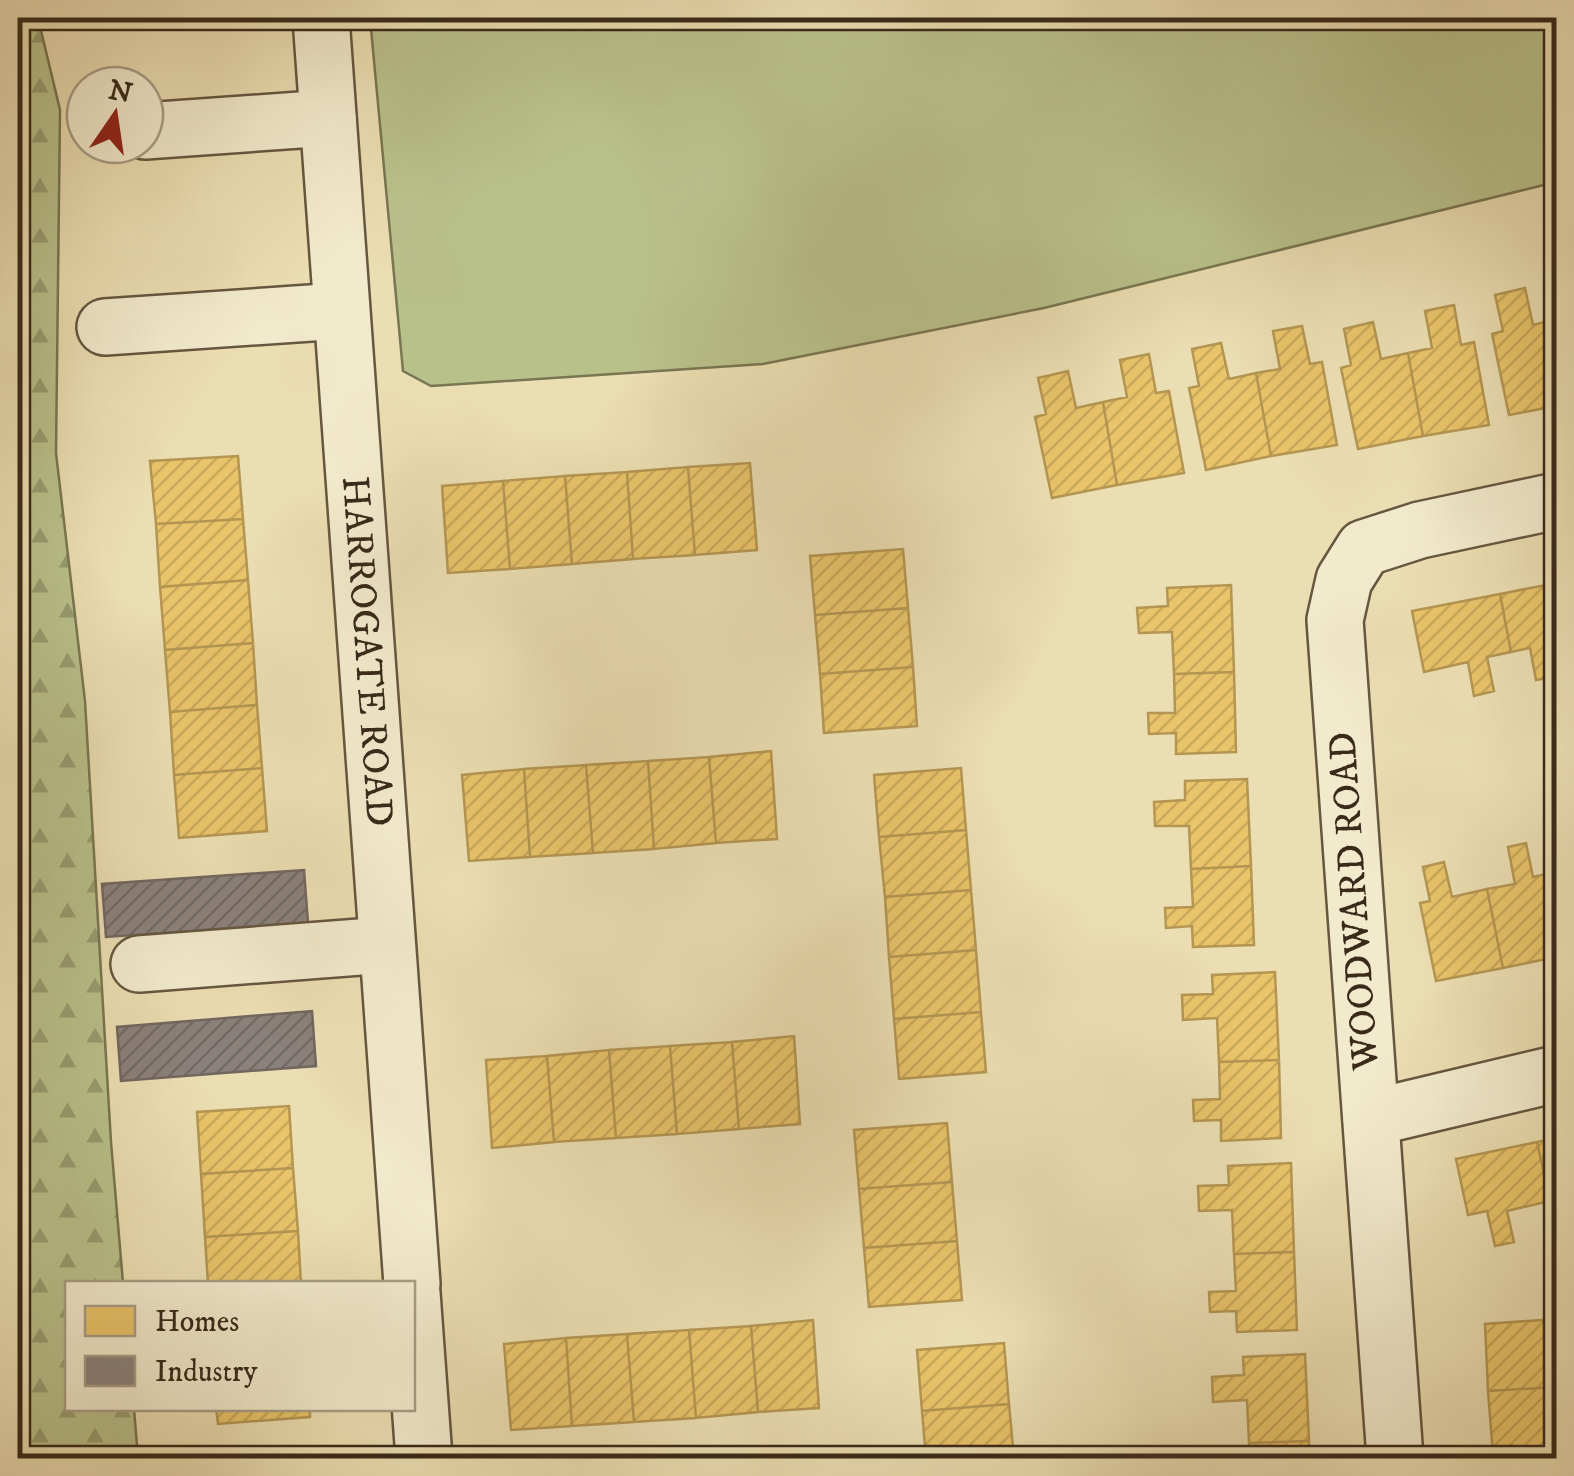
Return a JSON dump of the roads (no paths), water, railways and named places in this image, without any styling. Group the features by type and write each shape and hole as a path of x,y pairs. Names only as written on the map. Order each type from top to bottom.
{"street":[{"name":"HARROGATE ROAD","path":"321,18 412,1281"},
{"path":"165,130 328,118"},
{"path":"106,326 340,311"},
{"name":"WOODWARD ROAD","path":"1395,1458 1334,620 1344,580 1364,548 1420,530 1556,502"},
{"path":"139,964 386,945"},
{"path":"1371,1118 1556,1074"},
{"path":"415,1334 424,1458"}]}
